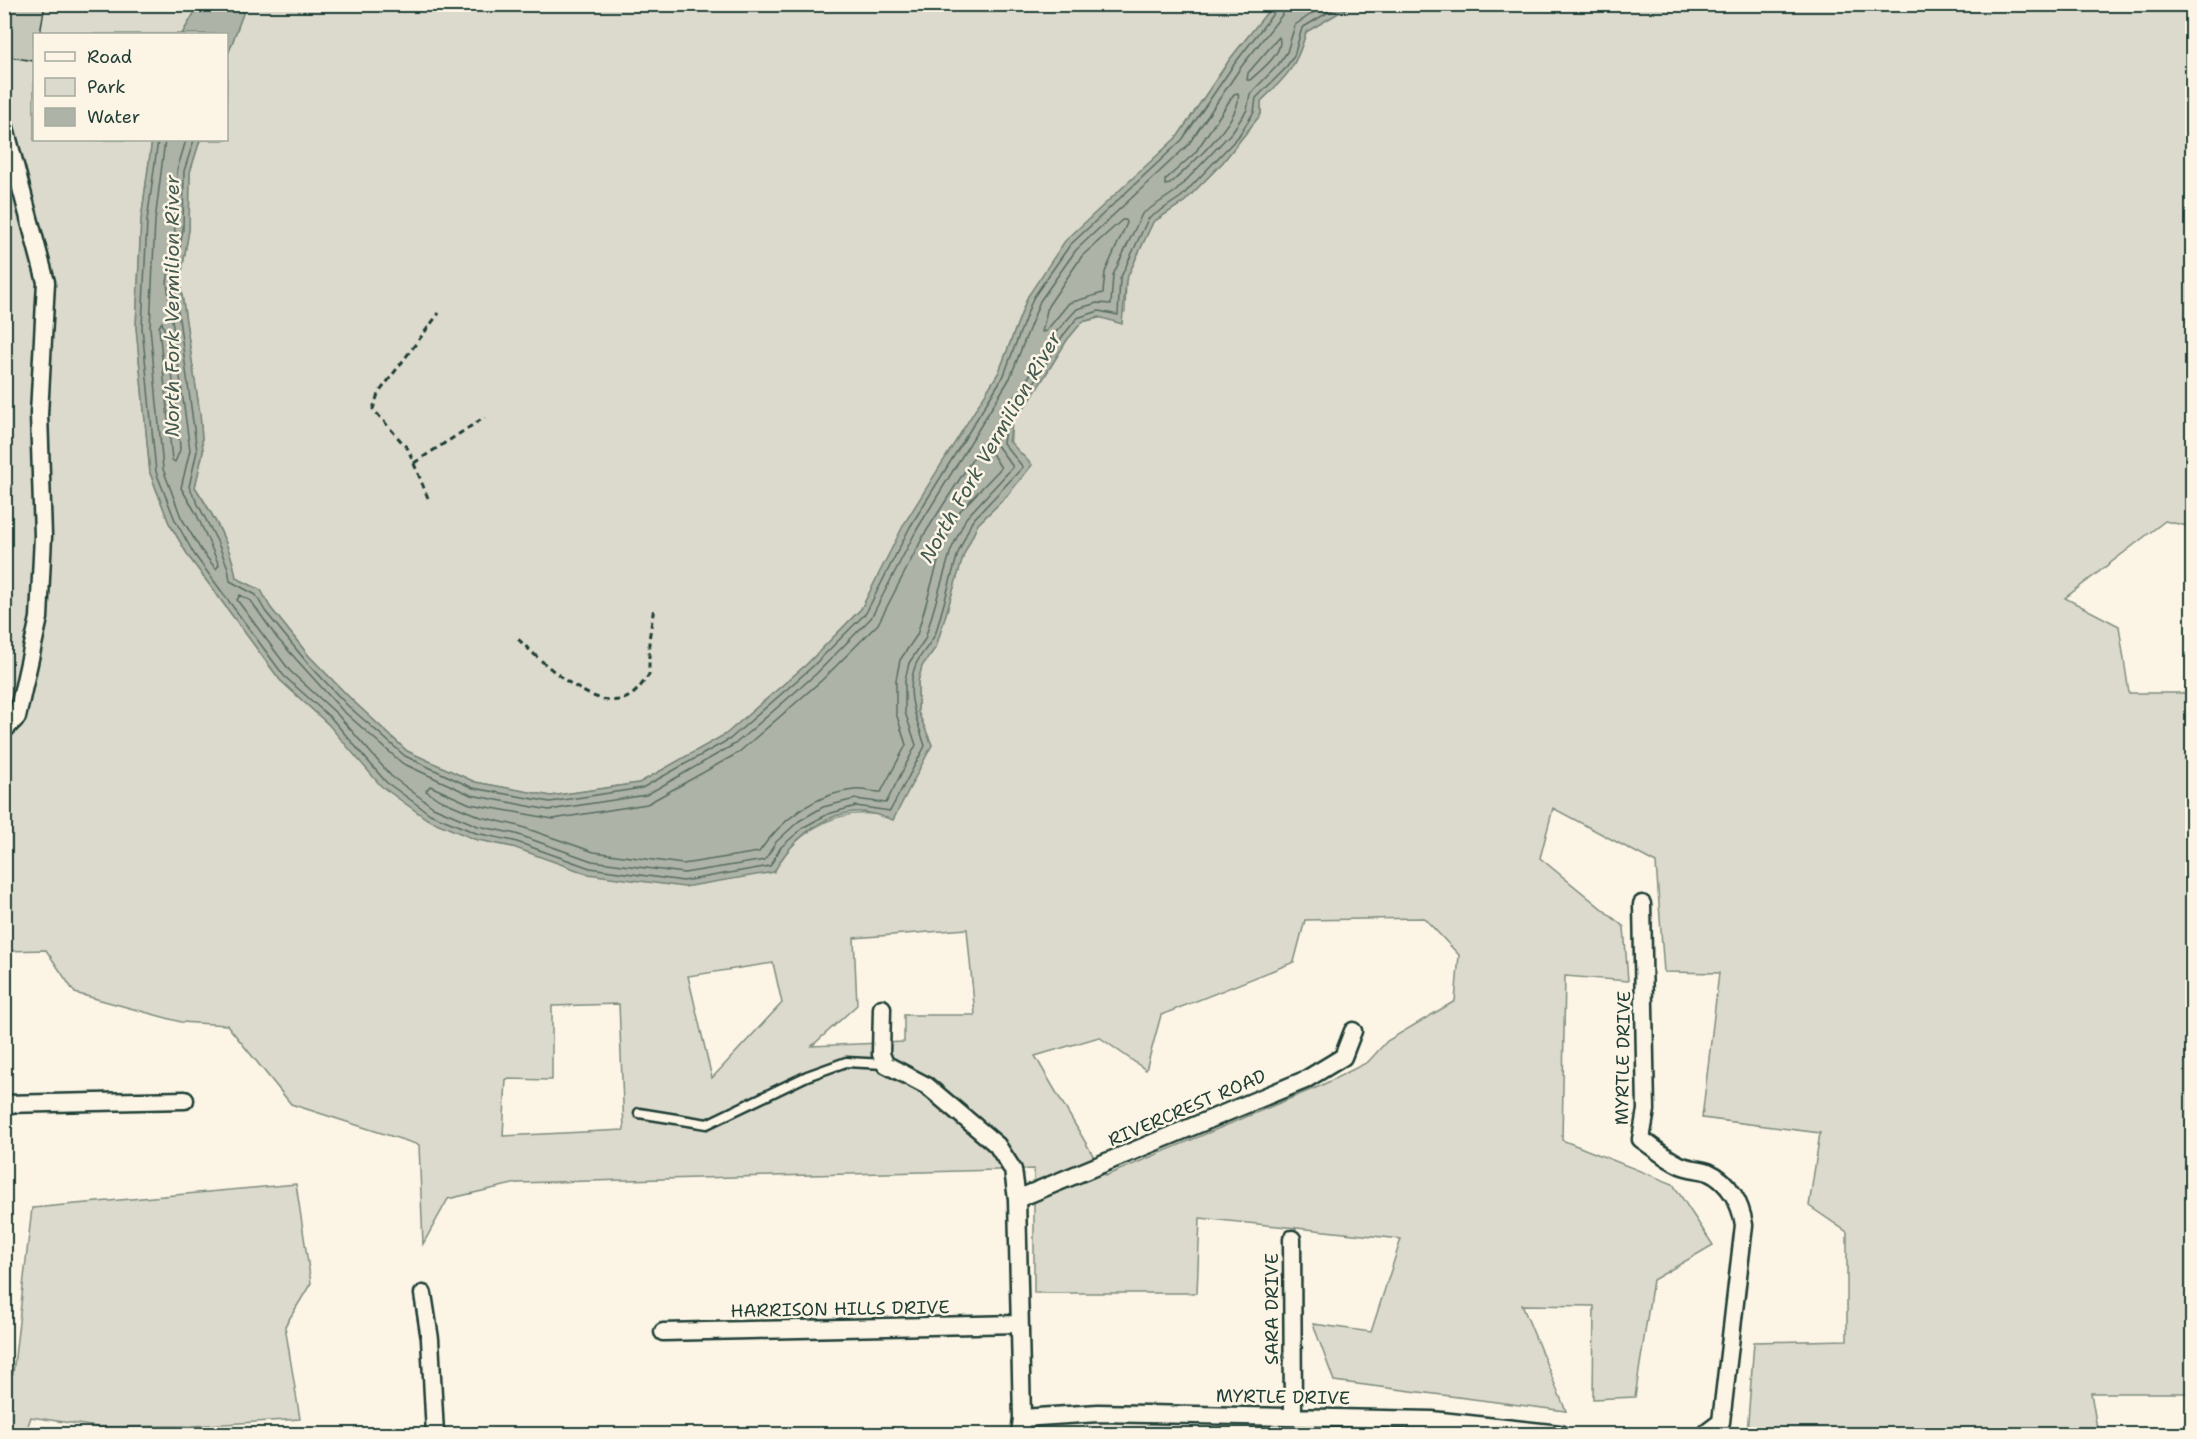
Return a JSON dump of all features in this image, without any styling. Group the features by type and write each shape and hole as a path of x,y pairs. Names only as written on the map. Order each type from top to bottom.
{"street":[{"path":"4,124 46,282 39,414 43,536 39,618 17,717 4,730"},
{"name":"MYRTLE DRIVE","path":"1642,904 1646,1110 1641,1138 1681,1165 1709,1173 1721,1182 1732,1192 1742,1210 1744,1225 1721,1422 1705,1434"},
{"path":"882,1008 881,1054 885,1064 927,1086 997,1145 1013,1170 1017,1199 1021,1426"},
{"name":"RIVERCREST ROAD","path":"1017,1199 1305,1080 1343,1057 1353,1031"},
{"path":"4,1104 185,1100"},
{"name":"SARA DRIVE","path":"1292,1239 1293,1416"},
{"path":"423,1294 430,1339 435,1434"},
{"name":"HARRISON HILLS DRIVE","path":"663,1332 1018,1324"},
{"name":"MYRTLE DRIVE","path":"1021,1426 1098,1413 1432,1420 1560,1434"}],"lane":[{"path":"639,1113 707,1124 807,1076 846,1062 885,1064"}],"path":[{"path":"428,498 414,463 395,432 378,418 373,409 378,394 439,313"},
{"path":"414,463 485,417"},
{"path":"518,639 545,665 579,689 614,700 629,697 649,675 649,640 654,607"}],"green space":[{"path":"4,5 199,5 183,33 33,33 33,141 152,141 141,220 136,327 150,473 169,523 189,557 280,680 328,724 474,839 513,847 774,872 792,847 815,828 842,816 873,814 932,745 918,712 918,681 922,666 936,647 964,554 978,524 1007,496 1012,421 1030,400 1067,340 1082,322 1125,312 1126,280 1153,222 1184,202 1223,162 1261,114 1261,101 1290,70 1299,54 1306,32 1352,5 2192,5 2192,527 2165,521 2065,598 2119,626 2129,693 2192,693 2192,1393 2091,1393 2098,1434 1747,1434 1754,1342 1847,1340 1847,1232 1809,1206 1820,1133 1702,1118 1719,973 1664,972 1656,863 1553,808 1540,858 1624,927 1628,981 1565,976 1562,1140 1673,1184 1713,1245 1653,1280 1635,1397 1593,1399 1594,1306 1522,1305 1566,1411 1334,1381 1313,1324 1371,1332 1401,1239 1200,1218 1197,1293 1034,1293 1034,1169 517,1183 448,1199 423,1244 419,1145 291,1104 227,1025 181,1022 75,993 46,950 5,951","holes":["1424,918 1459,955 1455,1001 1387,1041 1368,1062 1320,1086 1105,1176 1035,1056 1099,1037 1146,1070 1161,1015 1294,962 1305,920","967,929 975,1015 904,1015 904,1042 812,1046 857,1005 854,938","773,963 782,1003 712,1078 688,976","619,1004 624,1130 503,1136 506,1079 552,1080 552,1006"]},
{"path":"246,5 1273,5 1230,59 1178,136 1126,187 1028,296 999,372 905,524 861,609 807,664 726,734 639,783 551,796 475,782 407,751 309,656 270,607 261,590 236,578 220,531 195,487 203,452 200,414 180,282 189,230 190,172 200,141 228,141 228,54"},
{"path":"296,1184 311,1283 285,1326 300,1419 193,1426 97,1427 31,1417 25,1434 5,1434 5,1374 13,1374 32,1208"}],"water":[{"path":"199,5 246,5 228,54 228,33 183,33"},
{"name":"North Fork Vermilion River","path":"1273,5 1352,5 1306,32 1290,71 1261,101 1261,114 1223,162 1184,202 1153,222 1126,280 1122,324 1099,317 1082,322 1067,340 1030,400 1012,421 1009,441 1032,465 1007,496 978,524 964,554 936,647 922,666 918,681 918,712 932,745 893,820 865,812 842,814 818,824 807,832 788,850 774,872 684,887 588,874 513,847 474,839 427,819 381,786 328,724 280,680 189,557 169,523 150,473 136,327 141,220 152,141 200,141 190,172 189,230 180,282 200,414 203,452 195,487 226,542 236,578 261,590 270,607 309,656 407,751 475,782 551,796 639,783 726,734 807,664 861,609 904,524 999,372 1028,296 1065,241 1178,136 1230,59"}],"building":[{"path":"11,4 45,4 40,33 33,33 33,61 4,56"}]}
